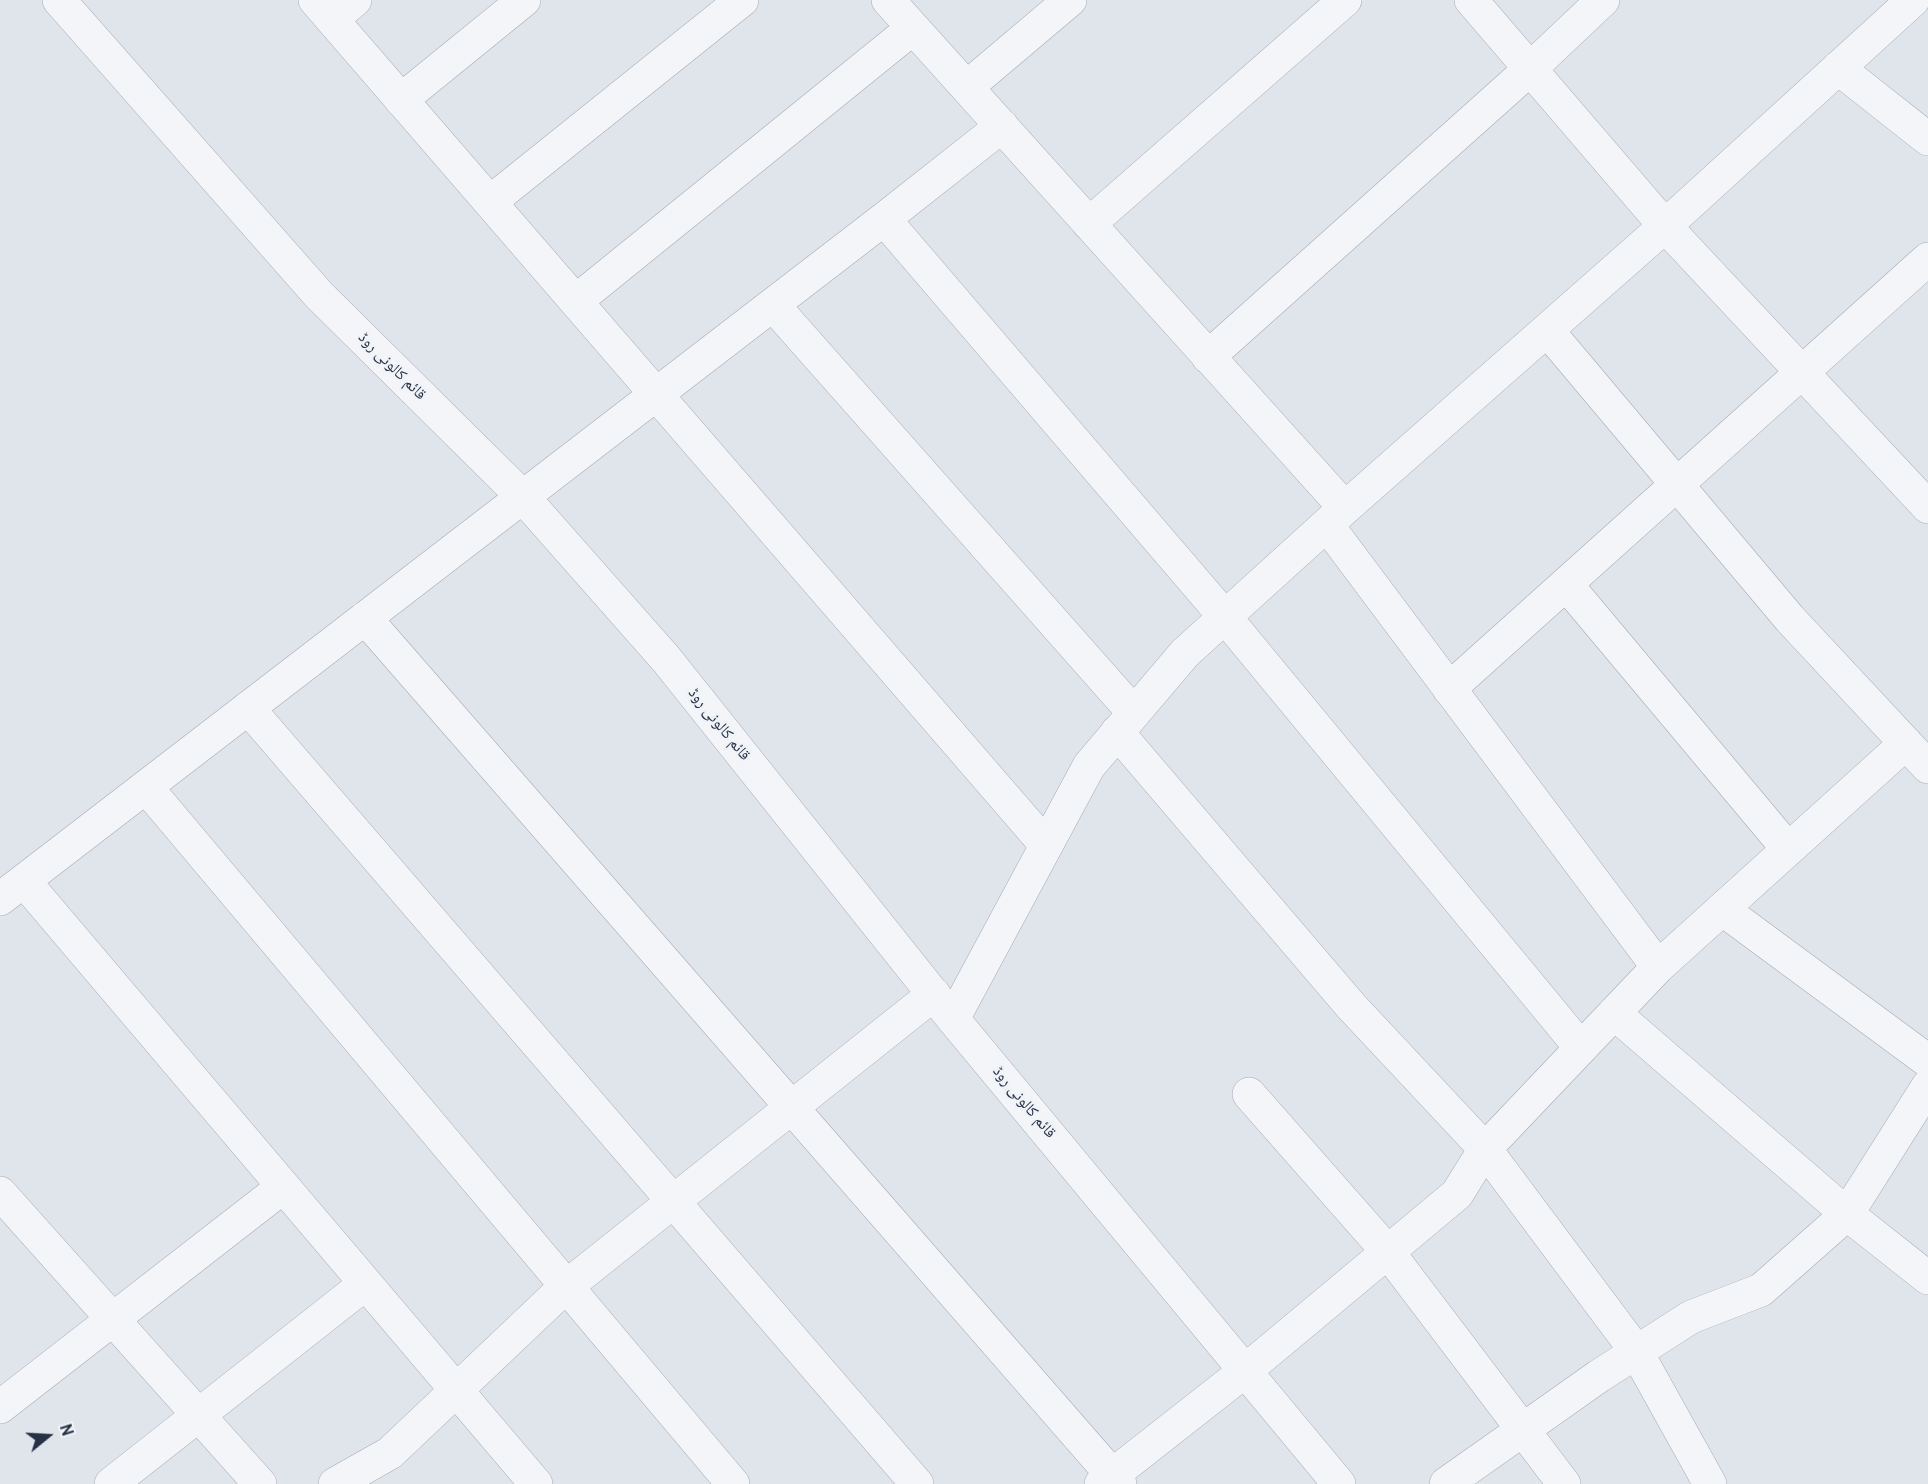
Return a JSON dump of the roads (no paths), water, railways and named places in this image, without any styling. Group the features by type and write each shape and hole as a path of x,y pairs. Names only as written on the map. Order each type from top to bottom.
{"street":[{"name":"قائم کالونی روڈ","path":"59,0 319,295 523,497 666,659 944,1006 1339,1484"},
{"path":"402,100 524,0"},
{"path":"490,202 742,0"},
{"path":"888,0 1208,357 1336,516 1449,689 1658,967"},
{"path":"967,87 1070,0"},
{"path":"1089,224 1345,0"},
{"path":"1471,0 1665,226 1927,503"},
{"path":"1208,357 1530,69 1603,0"},
{"path":"335,1484 390,1453 567,1286 791,1107 944,1006 1046,845 1089,766 1185,653 1336,516 1665,226 1913,0"},
{"path":"334,6 402,100 1046,845"},
{"path":"576,301 913,28"},
{"path":"1838,68 1928,139"},
{"path":"536,1484 283,1187 12,890 773,305 1002,126"},
{"path":"884,219 1225,616 1581,1048"},
{"path":"1449,689 1928,259"},
{"path":"773,305 1125,723 1351,1005 1485,1149 1636,1351 1710,1484"},
{"path":"1547,330 1790,619 1928,767"},
{"path":"1566,584 1788,849"},
{"path":"364,618 791,1107 1111,1481 1457,1194 1485,1149 1658,967 1906,743"},
{"path":"248,708 917,1484"},
{"path":"146,787 733,1484"},
{"path":"1722,909 1928,1061"},
{"path":"1614,1013 1847,1214 1928,1278"},
{"path":"1249,1094 1388,1252 1564,1484"},
{"path":"1446,1484 1636,1351 1691,1317 1761,1290 1847,1214 1925,1097"},
{"path":"0,1407 283,1187"},
{"path":"0,1193 260,1484"},
{"path":"111,1484 365,1284"}]}
